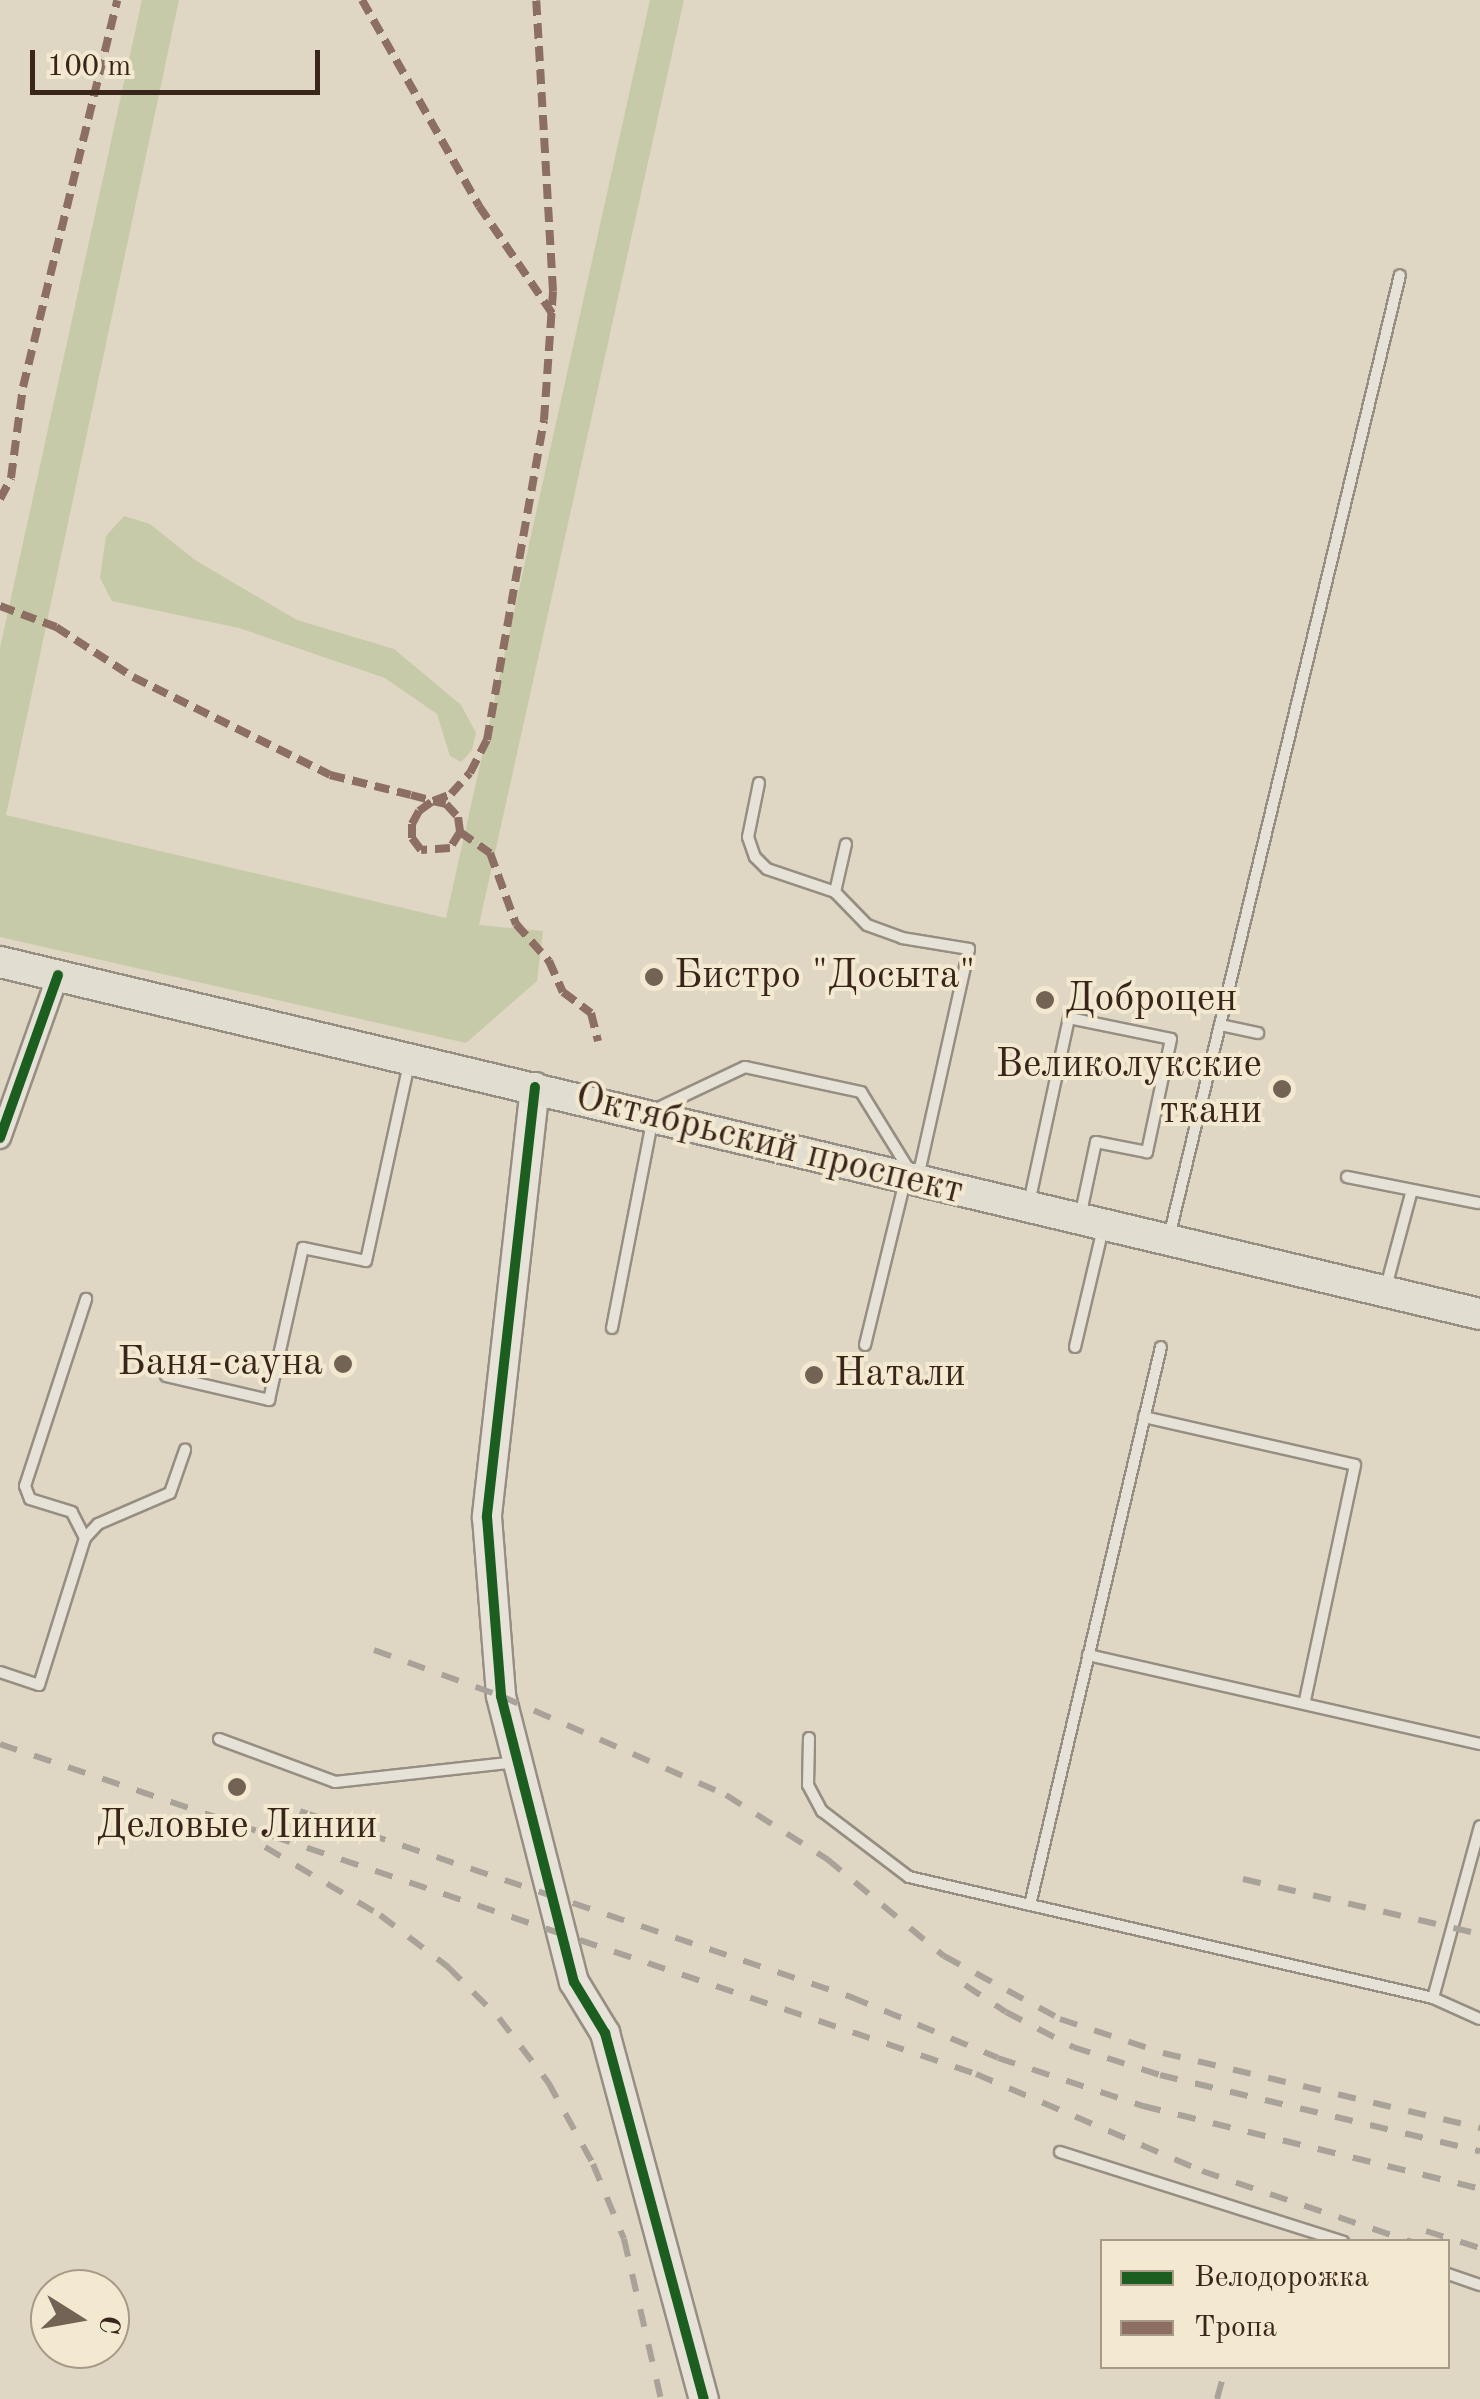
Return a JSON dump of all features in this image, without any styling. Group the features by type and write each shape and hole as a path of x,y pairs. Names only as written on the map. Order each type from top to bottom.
{"main road":[{"name":"Октябрьский проспект","path":"0,962 535,1087 1091,1225 1480,1314"}],"street":[{"path":"0,1138 5,1109 58,976"},
{"path":"535,1087 487,1516 501,1696 574,1982 605,2033 704,2399"}],"lane":[{"path":"1168,1242 1400,276"},
{"path":"759,783 748,838 755,856 767,869 835,892 866,926 902,938 970,950 865,1345"},
{"path":"835,892 846,844"},
{"path":"1028,1209 1069,1018 1171,1040 1147,1152 1096,1142 1091,1225 1074,1348"},
{"path":"1220,1024 1258,1033"},
{"path":"166,1376 269,1400 303,1248 366,1261 410,1058"},
{"path":"612,1328 648,1115 745,1067 862,1092 911,1181"},
{"path":"1348,1178 1478,1204"},
{"path":"1384,1292 1412,1190"},
{"path":"85,1538 72,1512 30,1499 25,1486 86,1300"},
{"path":"1030,1905 1160,1347"},
{"path":"1144,1417 1355,1465 1305,1701"},
{"path":"0,1672 39,1685 85,1538 98,1524 170,1492 185,1450"},
{"path":"1088,1655 1305,1701 1480,1744"},
{"path":"808,1738 808,1785 822,1811 909,1877 1433,1998 1480,2019"},
{"path":"219,1739 335,1782 518,1762"},
{"path":"1433,1998 1480,1826"},
{"path":"1060,2152 1334,2239"},
{"path":"1450,2275 1480,2285"}],"green space":[{"path":"142,0 179,0 6,815 446,918 650,0 684,0 479,925 543,931 537,981 466,1043 0,937 0,648"},
{"path":"124,516 150,524 195,560 297,620 394,649 461,705 476,733 472,750 461,762 450,756 437,714 385,678 239,628 112,601 100,578 106,536"}],"railway":[{"path":"374,1650 501,1696 726,1795 827,1859 944,1956 1060,2019 1163,2053 1480,2128"},
{"path":"0,1744 976,2074 1202,2171 1403,2239"},
{"path":"300,1811 851,1997 998,2058 1143,2106 1480,2189"},
{"path":"265,1847 380,1915 448,1967 499,2018 548,2082 593,2164 624,2239 661,2399"},
{"path":"1243,1879 1480,1934"},
{"path":"965,1985 1006,2012 1073,2047 1160,2075 1480,2151"},
{"path":"1426,2231 1480,2248"},
{"path":"1217,2399 1225,2369"}],"marked path":[{"path":"0,499 11,478 23,387 117,0"},
{"path":"362,0 479,206 552,313"},
{"path":"0,606 56,627 133,677 330,775 411,795 433,801 446,804 458,817 460,832 450,848 421,850 412,838 412,824 419,811 433,801 451,794 470,773 487,740 544,420 553,291 536,0"},
{"path":"460,832 490,853 516,924 549,961 563,992 591,1013 598,1041"}],"cycle path":[{"path":"0,1138 58,975"},
{"path":"535,1087 487,1517 501,1696 574,1982 605,2033 704,2399"}],"place":[{"name":"Бистро \"Досыта\"","path":"654,977"},
{"name":"Доброцен","path":"1045,1000"},
{"name":"Великолукские ткани","path":"1282,1089"},
{"name":"Баня-сауна","path":"343,1364"},
{"name":"Натали","path":"814,1375"},
{"name":"Деловые Линии","path":"237,1787"}]}
